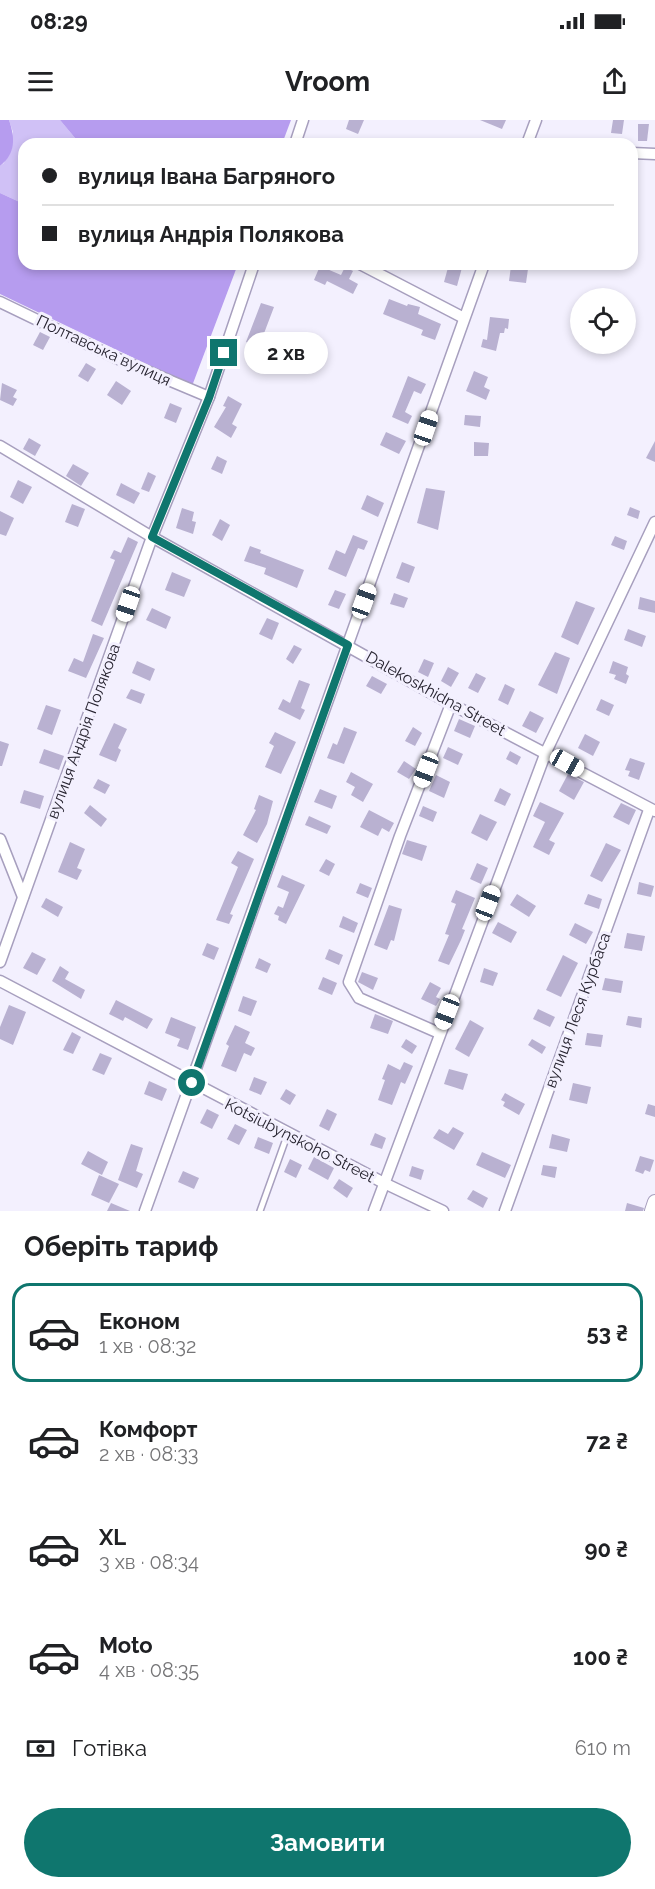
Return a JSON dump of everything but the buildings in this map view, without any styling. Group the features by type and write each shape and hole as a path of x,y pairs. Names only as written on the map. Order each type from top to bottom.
{"street":[{"path":"297,138 303,120"},
{"path":"529,138 536,120"},
{"path":"638,153 655,154"},
{"name":"вулиця Андрія Полякова","path":"0,962 152,537 209,398 252,270"},
{"path":"372,270 464,318"},
{"path":"145,1211 482,270"},
{"name":"Полтавська вулиця","path":"0,302 116,358 209,398"},
{"name":"Dalekoskhidna Street","path":"0,446 152,537 451,704 546,752 652,810"},
{"path":"374,1211 546,752 655,522"},
{"path":"439,1034 359,998 349,982 400,836 451,704"},
{"name":"вулиця Леся Курбаса","path":"505,1211 652,810"},
{"path":"0,839 23,897"},
{"name":"Kotsiubynskoho Street","path":"0,981 384,1183 443,1211"},
{"path":"652,1211 655,1202"}],"lane":[{"path":"260,1211 288,1133"}],"shaded area":[{"path":"0,120 9,120 13,145 9,156 0,166"},
{"path":"9,120 60,120 75,138 18,138 18,201 0,193 0,166 4,163 13,132"},
{"path":"60,120 291,120 284,138 75,138"},
{"path":"0,193 18,201 18,270 236,270 192,386 0,294"}],"route":[{"path":"192,1083 348,645 152,537 209,398 224,353"}]}
